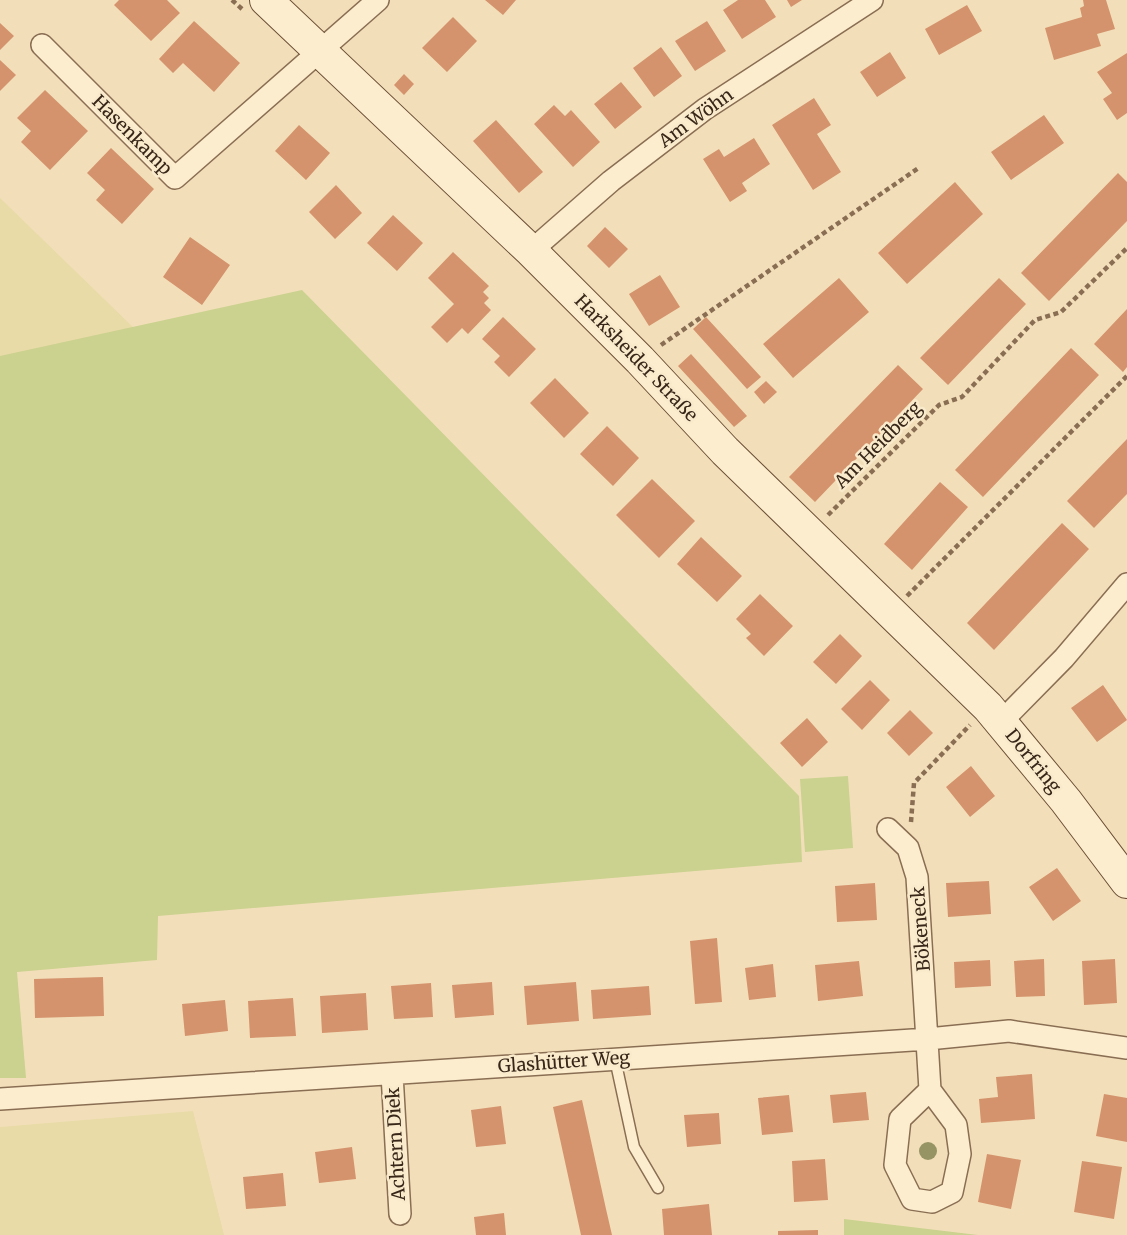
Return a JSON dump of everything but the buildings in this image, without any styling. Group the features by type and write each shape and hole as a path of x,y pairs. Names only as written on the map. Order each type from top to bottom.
{"street":[{"name":"Harksheider Straße","path":"266,0 530,251 640,360 725,451 892,611 995,715"},
{"path":"321,51 378,0"},
{"name":"Am Wöhn","path":"530,251 611,181 705,109 872,0"},
{"name":"Hasenkamp","path":"42,45 175,178 321,51"},
{"name":"Dorfring","path":"1127,584 1064,657 995,715 1127,882"},
{"path":"888,829 908,848"},
{"name":"Bökeneck","path":"908,848 917,877 930,1090"},
{"name":"Glashütter Weg","path":"0,1099 928,1039 1009,1031 1127,1048"},
{"name":"Achtern Diek","path":"392,1074 400,1214"},
{"path":"930,1090 956,1125 960,1153 952,1192 932,1202 912,1199 895,1165 900,1119 930,1090"}],"lane":[{"path":"615,1059 635,1147 658,1188"}],"path":[{"path":"640,360 920,167"},
{"name":"Am Heidberg","path":"810,533 939,405 962,397 1035,320 1061,312 1127,248"},
{"path":"892,611 1127,376"},
{"path":"908,848 914,783 995,715"}],"shaded area":[{"path":"0,198 136,330 0,358"},
{"path":"193,1111 224,1235 0,1235 0,1127"}],"green space":[{"path":"302,290 799,796 802,862 158,916 157,960 17,972 26,1078 0,1078 0,356"},
{"path":"848,776 853,848 805,852 800,779"},
{"path":"844,1219 978,1235 844,1235"}]}
